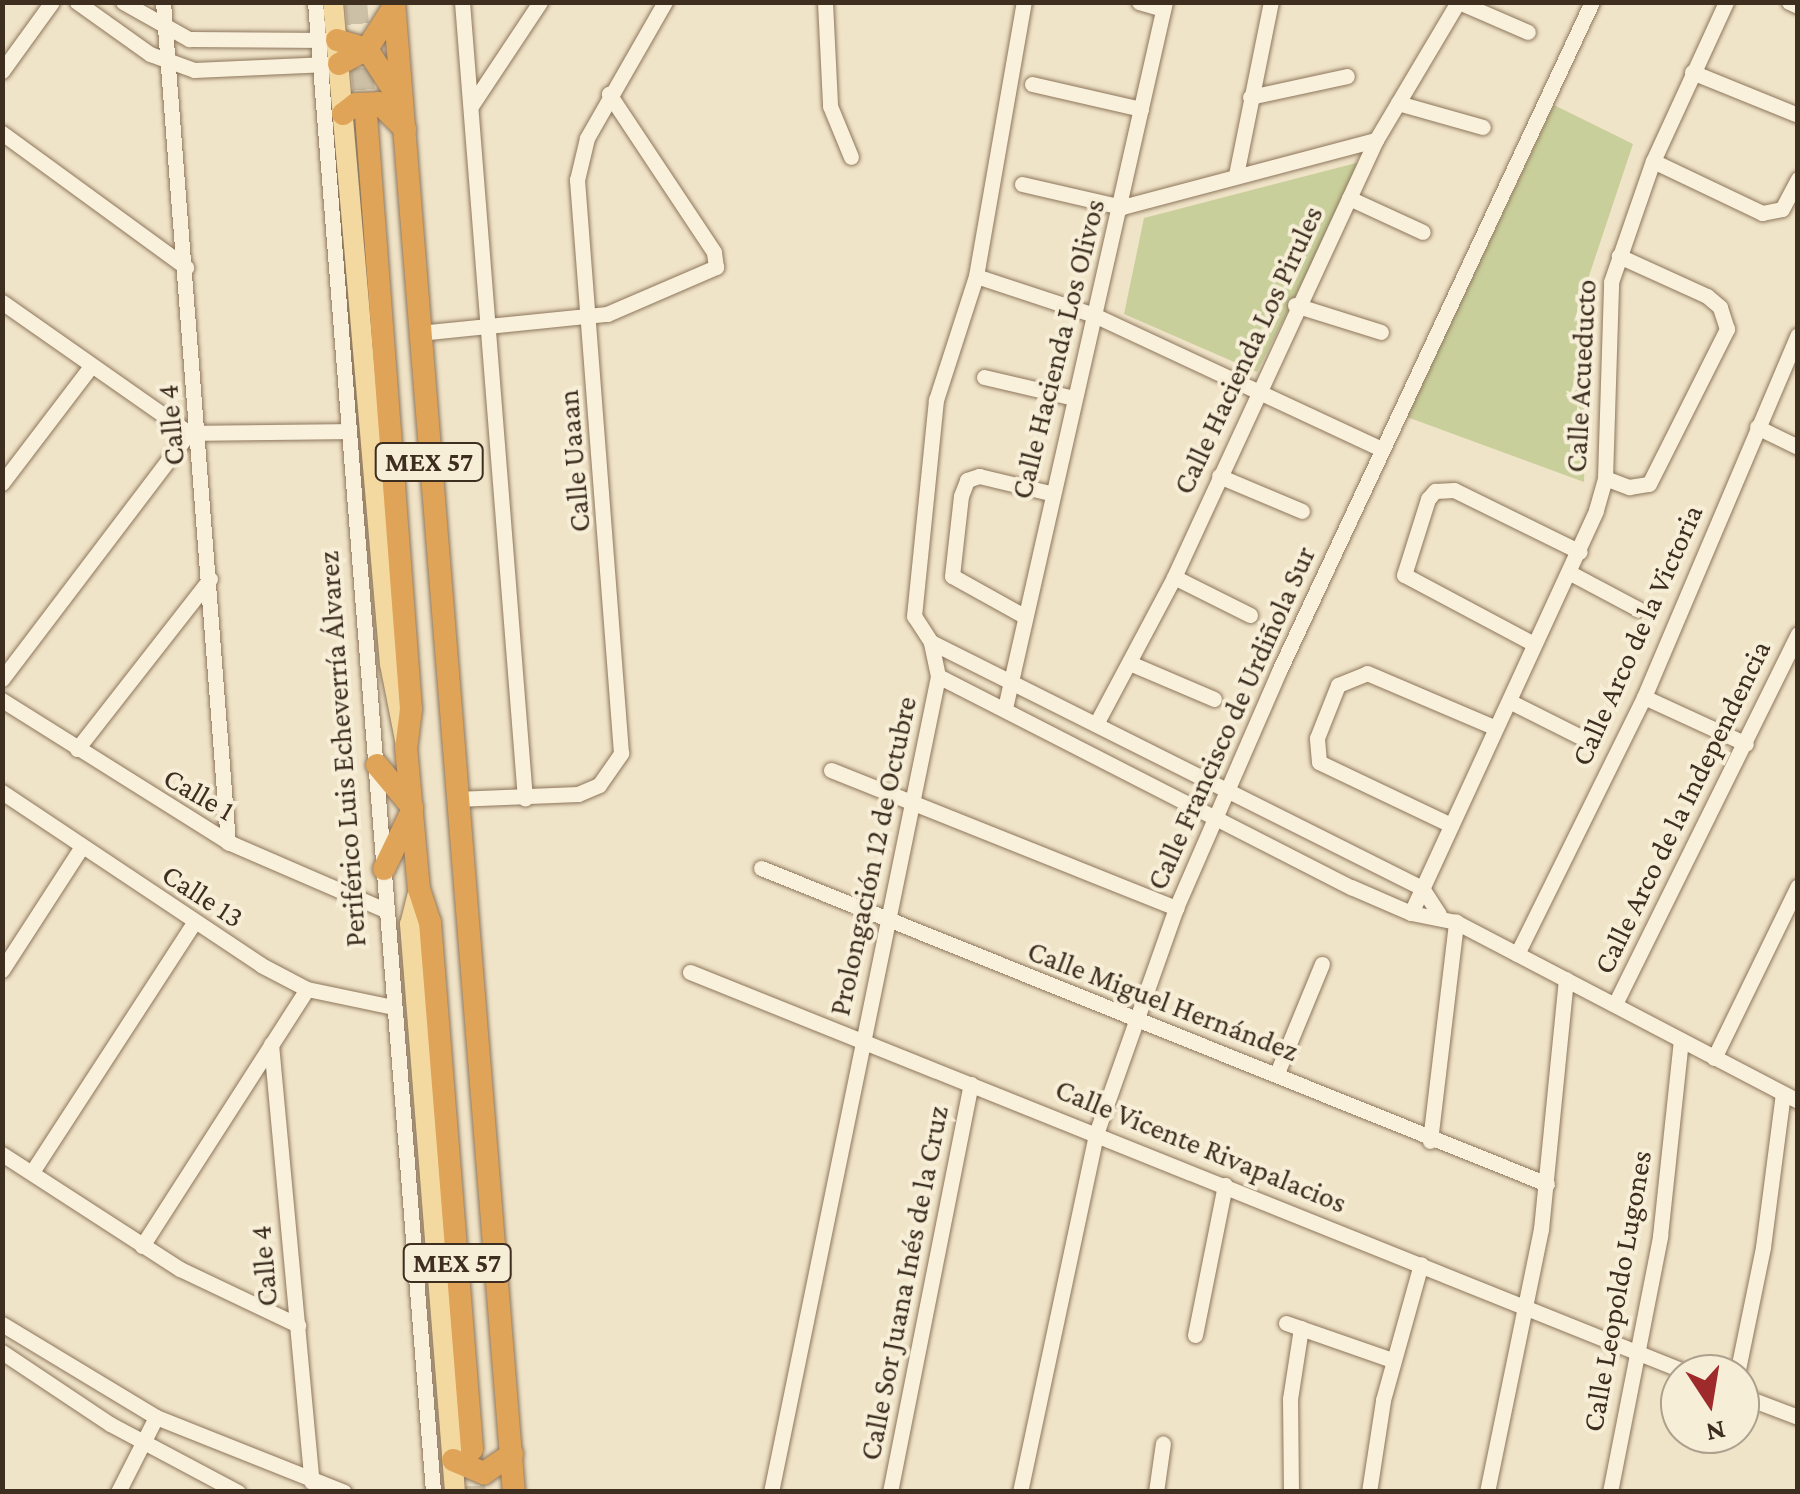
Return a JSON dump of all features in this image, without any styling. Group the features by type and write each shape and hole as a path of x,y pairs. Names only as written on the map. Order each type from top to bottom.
{"highway":[{"path":"366,49 394,4"},
{"name":"MEX 57","path":"394,4 512,1488"},
{"path":"328,52 366,49"},
{"path":"366,49 404,120"},
{"path":"354,115 356,104 379,103 404,120"},
{"name":"Periférico Luis Echeverría Álvarez","path":"354,115 411,709 406,747 419,889 430,922 462,1455"},
{"path":"377,765 412,808 384,870"},
{"path":"462,1455 484,1473 512,1454"}],"main road":[{"name":"Periférico Luis Echeverría Álvarez","path":"333,2 328,52 354,115"},
{"name":"Periférico Luis Echeverría Álvarez","path":"455,1492 462,1455"}],"street":[{"path":"2,71 52,2"},
{"path":"77,2 168,63 224,71 328,52"},
{"path":"123,2 166,31 230,44 328,52"},
{"name":"Calle 4","path":"163,2 228,842"},
{"name":"Periférico Luis Echeverría Álvarez","path":"315,2 328,52 349,430 384,870 383,909 433,1492"},
{"path":"462,2 525,799"},
{"path":"471,106 540,2"},
{"path":"825,2 830,106 851,158"},
{"name":"Prolongación 12 de Octubre","path":"771,1492 938,676 931,642 914,616 934,418 976,276 1024,2"},
{"path":"1138,2 1164,6"},
{"path":"1236,174 1271,2"},
{"path":"1459,2 1528,32"},
{"name":"Calle Hacienda Los Pirules","path":"1096,724 1132,664 1174,577 1295,305 1376,140 1459,2"},
{"name":"Calle Francisco de Urdiñola Sur","path":"1020,1492 1096,1134 1176,908 1214,813 1592,2"},
{"name":"Calle Acueducto","path":"1410,912 1580,552 1605,478 1608,312 1618,256 1653,161 1726,2"},
{"path":"1789,2 1798,6"},
{"name":"Calle Hacienda Los Olivos","path":"1004,708 1013,686 1070,397 1122,207 1164,6"},
{"name":"Calle Uaaan","path":"456,799 525,799 599,785 621,753 578,180 586,138 659,7"},
{"path":"1692,72 1798,114"},
{"path":"1250,97 1347,76"},
{"path":"1032,84 1141,108"},
{"path":"419,333 590,317 638,303 719,264 609,94"},
{"path":"1398,103 1483,127"},
{"path":"2,133 186,268"},
{"path":"1022,184 1122,207 1376,140"},
{"path":"1653,161 1762,213 1782,209 1798,179"},
{"path":"1349,198 1423,232"},
{"path":"1605,478 1628,487 1650,484 1727,329 1720,307 1707,296 1618,256"},
{"path":"976,276 1094,315 1382,449"},
{"path":"2,302 195,434 349,430"},
{"path":"1295,305 1381,332"},
{"name":"Calle Arco de la Victoria","path":"1518,954 1644,697 1798,335"},
{"path":"2,483 91,366"},
{"path":"984,377 1070,397"},
{"path":"1757,428 1798,448"},
{"path":"2,678 195,434"},
{"path":"1024,616 952,576 961,496 966,480 979,476 1050,493"},
{"path":"1219,476 1302,511"},
{"path":"1534,644 1404,575 1428,499 1435,491 1454,490 1580,552"},
{"path":"1572,574 1638,609"},
{"path":"1174,577 1250,614"},
{"path":"78,749 210,579"},
{"name":"Calle Arco de la Independencia","path":"1616,1004 1798,634"},
{"path":"931,642 1422,888 1439,914"},
{"path":"1132,664 1214,698"},
{"path":"1451,825 1319,762 1317,738 1338,685 1366,673 1496,728"},
{"path":"938,676 1410,912 1439,914 1456,922 1790,1098 1741,1354"},
{"path":"1644,697 1746,744"},
{"name":"Calle 1","path":"2,700 228,842 383,909"},
{"path":"1511,702 1580,737"},
{"path":"831,770 1176,908"},
{"name":"Calle 13","path":"2,792 193,924 307,989 392,1008"},
{"path":"2,970 81,848"},
{"name":"Calle Miguel Hernández","path":"760,868 888,924 1134,1022 1277,1073 1430,1141 1547,1184"},
{"path":"1714,1058 1798,886"},
{"path":"1430,1141 1456,922"},
{"path":"32,1172 193,924"},
{"path":"1277,1073 1322,964"},
{"name":"Calle Vicente Rivapalacios","path":"690,972 1660,1361"},
{"path":"1487,1492 1547,1184 1566,979"},
{"path":"142,1246 307,989"},
{"name":"Calle Leopoldo Lugones","path":"1610,1492 1660,1236 1682,1040"},
{"name":"Calle 4","path":"271,1044 312,1482"},
{"name":"Calle Sor Juana Inés de la Cruz","path":"890,1492 971,1084"},
{"path":"2,1154 142,1246 216,1289 298,1325"},
{"path":"1195,1336 1225,1186"},
{"path":"1369,1492 1392,1360 1422,1264"},
{"path":"2,1324 156,1417 344,1492"},
{"path":"1291,1492 1294,1326 1392,1360"},
{"path":"2,1352 144,1444 238,1492"},
{"path":"1760,1402 1798,1417"},
{"path":"118,1492 156,1417"},
{"path":"1156,1492 1163,1442"}],"green space":[{"path":"1554,105 1633,144 1589,276 1584,482 1407,417"},
{"path":"1364,161 1257,372 1124,314 1144,218"}],"tunnel":[{"path":"356,2 366,115"},
{"path":"472,1453 475,1492"}]}
